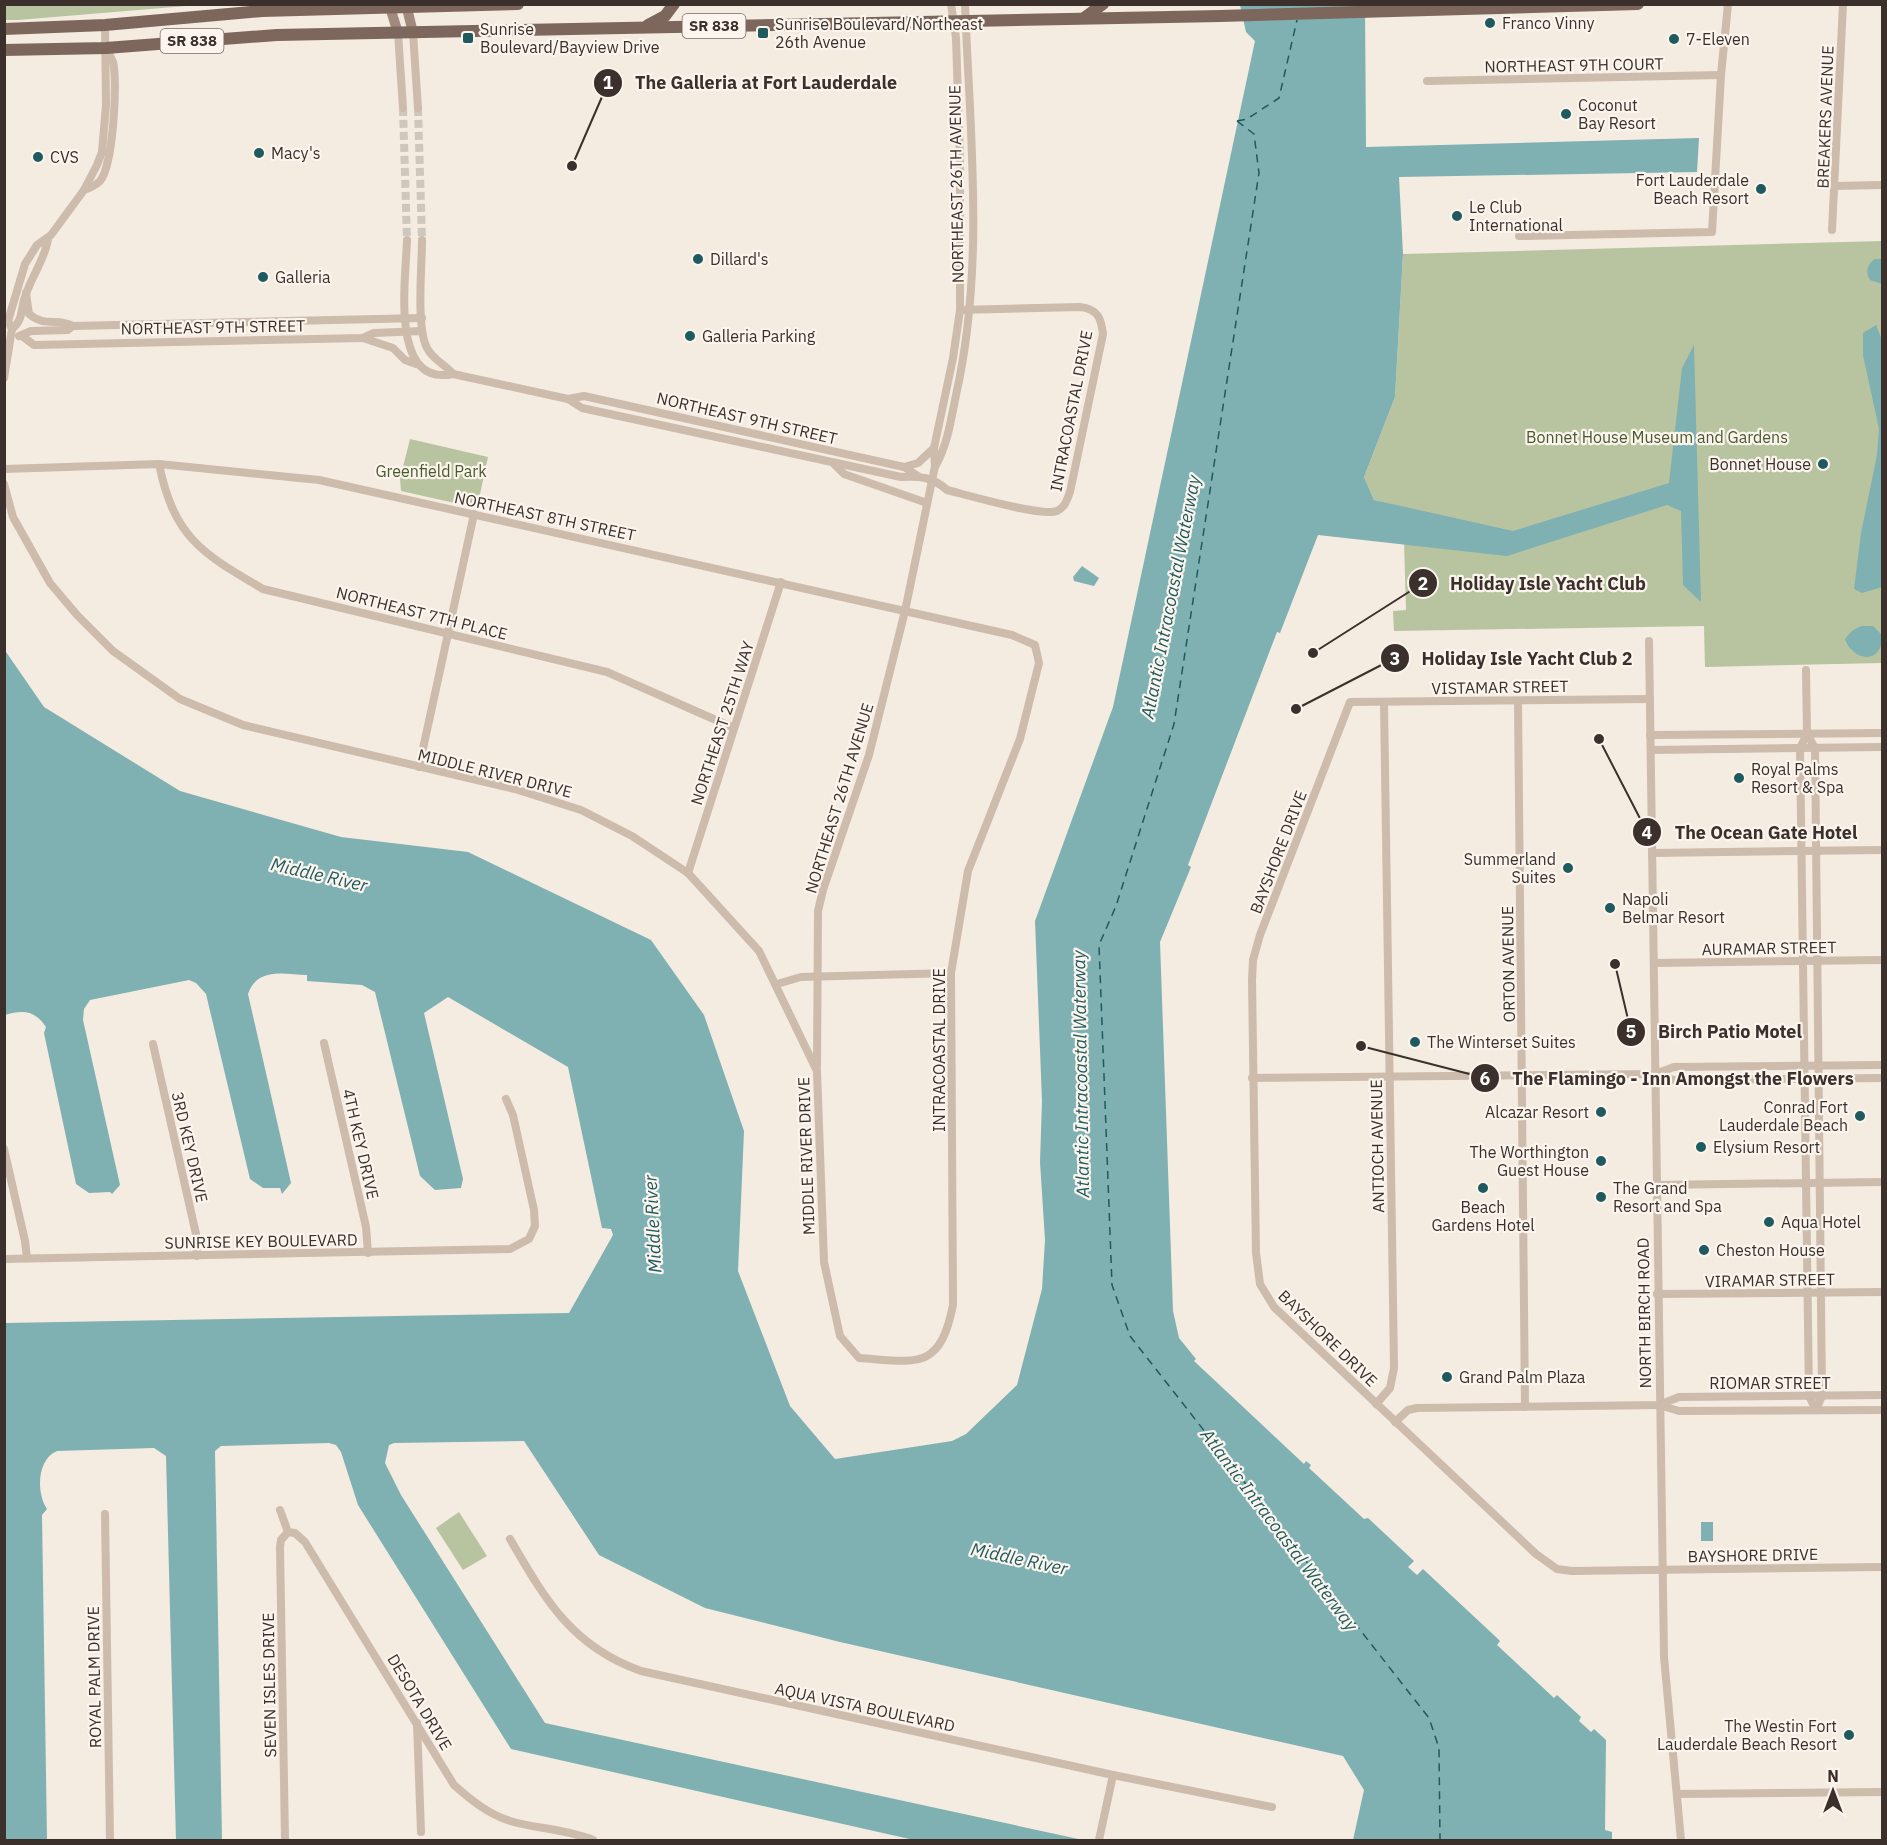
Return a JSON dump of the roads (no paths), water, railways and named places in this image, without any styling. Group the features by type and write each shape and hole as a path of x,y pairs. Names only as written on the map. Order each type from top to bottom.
{"main road":[{"name":"SR 838","path":"4,29 105,25 262,11 518,4"},
{"path":"644,27 666,16 674,4"},
{"path":"1084,18 1103,4"},
{"name":"SR 838","path":"4,50 106,48 277,35 1220,16 1638,4"}],"street":[{"name":"NORTHEAST 26TH AVENUE","path":"936,466 934,448 953,358 960,310 960,160 956,38 951,4"},
{"name":"NORTHEAST 26TH AVENUE","path":"817,1071 818,911 869,755 905,610 936,466 944,450 963,363 971,309 974,197 965,4"},
{"path":"1519,236 1712,232 1721,75 1728,4"},
{"name":"BREAKERS AVENUE","path":"1832,230 1843,4"},
{"path":"389,6 398,33 403,108"},
{"path":"406,6 413,33 418,108"},
{"path":"12,332 8,321 20,274 37,245 48,238 84,190 100,181 107,168 111,143 113,63 106,48 105,25"},
{"name":"NORTHEAST 9TH COURT","path":"1427,81 1721,75"},
{"path":"1835,186 1882,185"},
{"path":"4,378 12,332 19,323 33,272 46,251 48,238"},
{"path":"407,240 406,332 416,364"},
{"path":"422,240 422,318"},
{"name":"NORTHEAST 9TH STREET","path":"26,293 29,314 38,322 68,323 73,326 422,318 422,331 427,348 437,362 446,364 453,374"},
{"name":"INTRACOASTAL DRIVE","path":"960,310 1080,307 1096,312 1101,317 1103,334 1070,492 1061,508"},
{"name":"NORTHEAST 9TH STREET","path":"22,336 31,331 68,330 73,326"},
{"name":"NORTHEAST 9TH STREET","path":"363,338 374,333 422,331"},
{"name":"NORTHEAST 9TH STREET","path":"12,332 22,336 30,345 363,338 393,348 405,360 441,376 453,374 568,399 582,408 834,464 901,477 918,476"},
{"name":"NORTHEAST 9TH STREET","path":"568,399 584,396 904,467 918,476 933,480 947,490 1035,510 1052,512 1061,508"},
{"path":"904,467 918,463 934,448"},
{"name":"NORTHEAST 8TH STREET","path":"4,469 159,464 319,480 905,610 1012,635 1035,645"},
{"name":"NORTHEAST 7TH PLACE","path":"159,464 166,496 184,531 219,564 263,589 606,672 734,728"},
{"name":"NORTHEAST 9TH STREET","path":"834,464 844,474 927,503"},
{"name":"MIDDLE RIVER DRIVE","path":"4,484 13,517 50,584 113,651 180,699 243,725 515,789 581,810 632,836 688,873 759,951 777,984 817,1071 824,1262 840,1336 859,1358 896,1361"},
{"path":"419,767 450,633 474,514"},
{"name":"NORTHEAST 25TH WAY","path":"688,873 781,582"},
{"name":"NORTH BIRCH ROAD","path":"1649,641 1664,1657 1681,1840"},
{"name":"INTRACOASTAL DRIVE","path":"896,1361 912,1361 934,1353 946,1333 953,1305 951,973 968,871 1023,728 1039,663 1035,645"},
{"path":"1806,670 1807,734 1800,748 1802,1066 1809,1396 1816,1410"},
{"name":"VISTAMAR STREET","path":"1350,702 1650,699"},
{"name":"ORTON AVENUE","path":"1518,701 1525,1407"},
{"name":"BAYSHORE DRIVE","path":"1350,702 1255,951 1252,980 1252,1078 1256,1253 1260,1284 1274,1307 1550,1565 1572,1571 1882,1567"},
{"name":"ANTIOCH AVENUE","path":"1376,1404 1390,1388 1394,1368 1384,702"},
{"path":"1650,735 1882,733"},
{"path":"1807,734 1815,748 1820,1078 1822,1396 1816,1410"},
{"path":"1728,735 1729,750"},
{"path":"1650,750 1882,747"},
{"path":"1652,853 1882,850"},
{"name":"AURAMAR STREET","path":"1655,963 1882,960"},
{"path":"777,984 791,979 817,976 951,973"},
{"name":"4TH KEY DRIVE","path":"324,1042 366,1227 368,1253"},
{"name":"3RD KEY DRIVE","path":"153,1044 196,1234 198,1256"},
{"path":"1655,1074 1674,1067 1882,1065"},
{"path":"1252,1078 1655,1074 1674,1080 1882,1078"},
{"name":"SUNRISE KEY BOULEVARD","path":"4,1259 502,1251 518,1247 529,1239 535,1218 513,1115 506,1100"},
{"path":"4,1149 26,1241 27,1258"},
{"path":"1656,1185 1882,1182"},
{"name":"VIRAMAR STREET","path":"1657,1294 1882,1292"},
{"name":"RIOMAR STREET","path":"1395,1422 1408,1410 1417,1408 1659,1404 1679,1397 1882,1395"},
{"name":"RIOMAR STREET","path":"1659,1404 1679,1411 1882,1410"},
{"path":"280,1510 288,1532"},
{"name":"ROYAL PALM DRIVE","path":"105,1514 110,1840"},
{"name":"DESOTA DRIVE","path":"288,1532 296,1533 305,1542 417,1721 454,1785 472,1801 508,1820 593,1840"},
{"name":"SEVEN ISLES DRIVE","path":"285,1840 280,1547 281,1540 288,1532"},
{"name":"AQUA VISTA BOULEVARD","path":"510,1539 543,1594 566,1624 598,1651 627,1666 1113,1775 1272,1807"},
{"path":"417,1721 421,1832"},
{"path":"1099,1840 1113,1775"},
{"path":"1677,1794 1882,1792"}],"water":[{"path":"1240,5 1365,5 1366,147 1699,138 1697,172 1399,177 1403,254 1395,397 1364,477 1374,500 1513,531 1669,483 1682,368 1694,345 1701,602 1683,585 1681,511 1667,505 1507,556 1318,535 1280,633 1277,632 1188,865 1191,867 1160,942 1173,1311 1179,1338 1196,1359 1194,1361 1304,1464 1306,1461 1311,1465 1309,1468 1364,1519 1368,1518 1414,1561 1408,1567 1417,1575 1423,1569 1500,1641 1497,1645 1554,1698 1557,1695 1581,1717 1579,1721 1591,1732 1594,1729 1606,1740 1605,1830 1612,1832 1612,1840 1353,1840 1364,1790 1343,1756 840,1642 705,1608 599,1555 524,1441 394,1443 389,1445 385,1463 401,1495 545,1723 1083,1840 914,1840 511,1749 358,1505 341,1452 336,1445 329,1443 221,1446 215,1451 222,1840 176,1840 166,1456 154,1448 57,1451 45,1461 40,1486 47,1509 42,1515 47,1840 5,1840 5,1323 569,1313 613,1235 611,1229 602,1228 568,1067 448,997 424,1013 463,1179 461,1188 435,1190 420,1176 375,992 362,985 307,981 307,975 281,973 265,976 252,985 248,994 291,1183 282,1194 280,1188 263,1188 250,1179 206,994 196,983 189,980 90,1000 84,1009 83,1020 120,1185 112,1194 110,1192 89,1193 76,1184 44,1033 46,1027 33,1014 17,1012 5,1015 4,649 44,707 180,791 341,837 468,852 651,940 704,1015 744,1131 738,1271 790,1406 835,1459 952,1441 966,1434 1017,1385 1042,1289 1045,1240 1040,1162 1042,1101 1035,921 1113,707 1255,41 1246,32"},
{"path":"1875,259 1882,259 1882,284 1870,280 1867,271"},
{"path":"1876,325 1882,340 1882,587 1862,593 1854,589 1861,533 1877,455 1879,429 1863,355 1863,333"},
{"path":"1082,566 1099,578 1094,586 1074,581 1073,577"},
{"path":"1861,626 1873,626 1882,635 1878,652 1873,656 1860,656 1854,652 1845,639"},
{"path":"1701,1522 1713,1522 1713,1541 1701,1541"}],"tunnel":[{"path":"403,108 407,240"},
{"path":"418,108 422,240"}],"place":[{"name":"Franco Vinny","path":"1490,23"},
{"name":"Sunrise Boulevard/Northeast 26th Avenue","path":"763,33"},
{"name":"Sunrise Boulevard/Bayview Drive","path":"468,38"},
{"name":"7-Eleven","path":"1674,39"},
{"name":"Coconut Bay Resort","path":"1566,114"},
{"name":"Macy's","path":"259,153"},
{"name":"CVS","path":"38,157"},
{"name":"The Galleria at Fort Lauderdale","path":"572,166"},
{"name":"Fort Lauderdale Beach Resort","path":"1761,189"},
{"name":"Le Club International","path":"1457,216"},
{"name":"Dillard's","path":"698,259"},
{"name":"Galleria","path":"263,277"},
{"name":"Galleria Parking","path":"690,336"},
{"name":"Bonnet House","path":"1823,464"},
{"name":"Holiday Isle Yacht Club","path":"1313,653"},
{"name":"Holiday Isle Yacht Club 2","path":"1296,709"},
{"name":"The Ocean Gate Hotel","path":"1599,739"},
{"name":"Royal Palms Resort & Spa","path":"1739,778"},
{"name":"Summerland Suites","path":"1568,868"},
{"name":"Napoli Belmar Resort","path":"1610,908"},
{"name":"Birch Patio Motel","path":"1615,964"},
{"name":"The Winterset Suites","path":"1415,1042"},
{"name":"The Flamingo - Inn Amongst the Flowers","path":"1361,1046"},
{"name":"Alcazar Resort","path":"1601,1112"},
{"name":"Conrad Fort Lauderdale Beach","path":"1860,1116"},
{"name":"Elysium Resort","path":"1701,1147"},
{"name":"The Worthington Guest House","path":"1601,1161"},
{"name":"Beach Gardens Hotel","path":"1483,1188"},
{"name":"The Grand Resort and Spa","path":"1601,1197"},
{"name":"Aqua Hotel","path":"1769,1222"},
{"name":"Cheston House","path":"1704,1250"},
{"name":"Grand Palm Plaza","path":"1447,1377"},
{"name":"The Westin Fort Lauderdale Beach Resort","path":"1849,1735"}],"park label":[{"name":"Bonnet House Museum and Gardens","path":"1657,437"},
{"name":"Greenfield Park","path":"431,471"}],"water label":[{"name":"Atlantic Intracoastal Waterway","path":"1171,597"},
{"name":"Middle River","path":"319,875"},
{"name":"Atlantic Intracoastal Waterway","path":"1081,1074"},
{"name":"Middle River","path":"653,1224"},
{"name":"Atlantic Intracoastal Waterway","path":"1279,1530"},
{"name":"Middle River","path":"1019,1559"}]}
